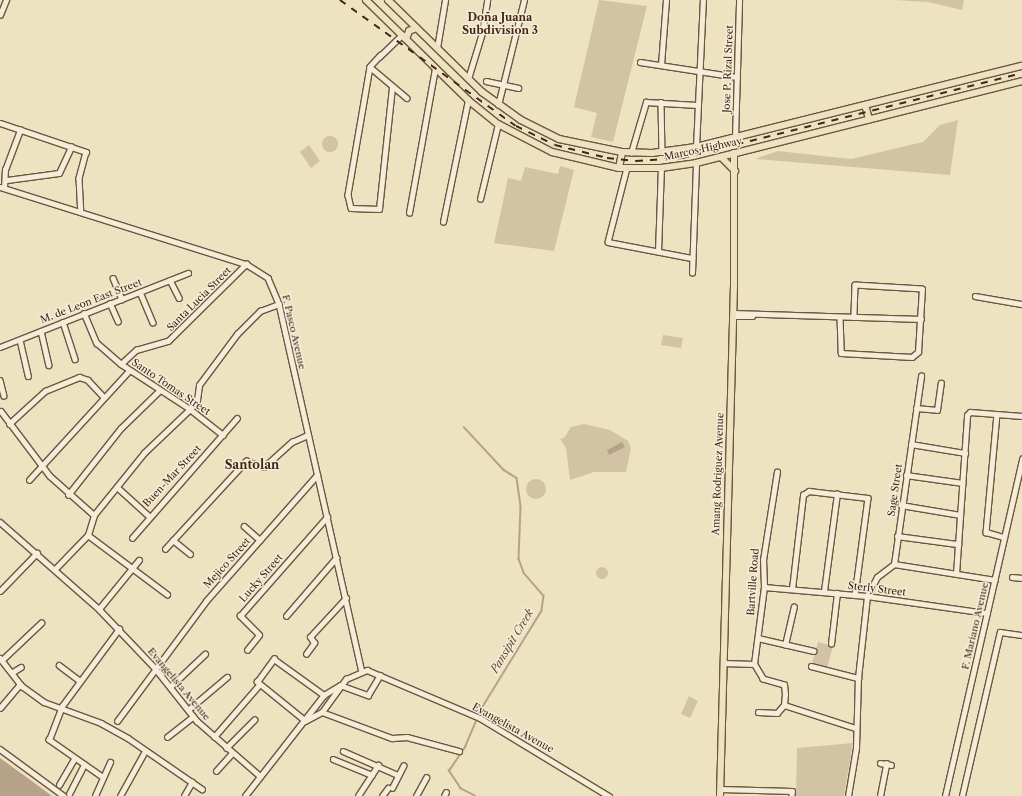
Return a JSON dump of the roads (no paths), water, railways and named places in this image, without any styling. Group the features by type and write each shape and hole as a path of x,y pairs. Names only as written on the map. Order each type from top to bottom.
{"main road":[{"name":"Marcos Highway","path":"366,0 435,69 468,100 498,124 552,152 620,168 661,168 696,163 1022,81"},
{"name":"Marcos Highway","path":"388,0 468,79 498,105 559,139 631,153 662,152 696,147 1022,66"},
{"path":"402,35 410,22"},
{"path":"402,35 416,28"},
{"path":"865,105 870,119"},
{"path":"620,168 622,152"},
{"name":"Amang Rodriguez Avenue","path":"720,796 732,315 735,171 734,153"},
{"path":"721,157 735,171"}],"street":[{"path":"0,15 6,0"},
{"path":"437,48 446,0"},
{"path":"468,79 482,33 487,0"},
{"path":"498,105 524,0"},
{"path":"661,65 666,0"},
{"path":"696,147 698,70 703,0"},
{"name":"Jose P. Rizal Street","path":"735,138 739,0"},
{"path":"392,87 379,209 348,206 370,67 381,54 402,35"},
{"path":"640,62 737,77"},
{"path":"370,67 392,87 407,98"},
{"path":"409,213 435,69"},
{"path":"486,81 518,88"},
{"path":"443,222 468,100"},
{"path":"631,153 646,102 697,106"},
{"path":"661,102 662,152"},
{"path":"0,123 86,152 79,178 81,212"},
{"path":"480,199 498,124"},
{"path":"8,180 5,170 20,130"},
{"path":"2,188 8,180 59,173 71,147"},
{"path":"692,273 696,163"},
{"path":"627,168 608,242 692,258"},
{"path":"658,252 661,168"},
{"name":"F. Pasco Avenue","path":"2,188 246,264 268,278 279,304 361,669"},
{"name":"Santa Lucia Street","path":"121,364 136,350 168,341 246,264"},
{"name":"M. de Leon East Street","path":"0,347 188,272"},
{"path":"113,278 122,299"},
{"path":"170,280 179,298"},
{"path":"840,317 839,350 844,354 912,357 918,352 921,319 919,286 857,284 853,287 854,317"},
{"path":"140,292 153,322"},
{"path":"975,296 1022,304"},
{"path":"110,303 118,321"},
{"path":"55,569 88,535 94,514 144,454 190,409 197,400 199,385 237,334 260,311 279,304"},
{"name":"Santo Tomas Street","path":"84,313 97,343 129,371 190,409 223,435"},
{"path":"732,315 921,319"},
{"path":"63,322 75,359"},
{"path":"41,331 49,365"},
{"path":"20,340 28,376"},
{"path":"29,480 129,371"},
{"name":"Sage Street","path":"894,564 906,475 922,376"},
{"path":"10,424 45,391 79,377 88,380 104,397"},
{"path":"0,380 4,396"},
{"path":"916,408 938,408 941,383"},
{"path":"68,495 122,428 160,390"},
{"path":"1,411 42,467 68,495 94,514"},
{"path":"956,574 967,415 970,412 1022,416"},
{"path":"997,414 986,532 1004,538"},
{"name":"Buen-Mar Street","path":"117,487 149,516 237,418"},
{"path":"165,549 246,461 264,467 292,442 308,435"},
{"path":"911,444 965,453"},
{"name":"F. Mariano Avenue","path":"945,796 1022,459"},
{"name":"Bartville Road","path":"754,664 764,587 763,560 777,472"},
{"name":"Mejico Street","path":"117,721 206,601 317,475"},
{"path":"906,475 962,483"},
{"path":"792,589 805,492 837,494 868,498 855,594"},
{"path":"824,591 837,494"},
{"path":"902,506 960,515"},
{"path":"132,538 149,516"},
{"name":"Lucky Street","path":"247,650 259,635 240,616 327,517"},
{"name":"Evangelista Avenue","path":"0,522 99,609 155,668 193,717 226,748 259,775"},
{"path":"244,526 260,540"},
{"path":"88,535 131,570 167,594"},
{"path":"897,536 958,544"},
{"path":"173,540 190,554"},
{"path":"0,591 37,553"},
{"path":"286,616 336,558"},
{"path":"99,609 139,560"},
{"path":"848,796 856,748 858,678 868,596 877,577 894,564 995,580"},
{"path":"1012,577 1022,578"},
{"name":"Sterly Street","path":"764,587 855,594 987,613"},
{"path":"831,644 836,593"},
{"path":"306,654 314,643 310,637 346,598"},
{"path":"785,644 794,607"},
{"path":"41,623 1,659 13,672 20,684 44,702 62,706 101,723 202,789"},
{"path":"102,778 49,740 62,706 119,629"},
{"path":"962,796 1000,632 1022,635"},
{"path":"758,638 814,651"},
{"path":"170,687 205,654"},
{"path":"305,721 257,682 274,659 324,695"},
{"path":"723,663 754,664 762,679 784,685 784,705 777,713 758,712"},
{"path":"59,665 80,681"},
{"path":"811,666 858,678"},
{"path":"13,672 21,667"},
{"path":"244,796 259,775 305,721 324,695 335,689 361,669"},
{"name":"Evangelista Avenue","path":"361,669 380,675 480,718 609,796"},
{"path":"340,685 368,695 380,675"},
{"path":"188,710 227,677"},
{"path":"0,708 20,684"},
{"path":"214,737 259,685"},
{"path":"305,721 322,712 335,689"},
{"path":"784,705 856,728"},
{"path":"322,712 392,738 407,737 459,751"},
{"path":"167,737 193,717"},
{"path":"226,748 254,720"},
{"path":"0,749 66,795 84,765"},
{"path":"120,796 145,751"},
{"path":"343,751 398,775"},
{"path":"216,771 232,753"},
{"path":"59,785 74,759"},
{"path":"333,759 372,775"},
{"path":"95,796 110,762"},
{"path":"880,763 889,764 880,796"},
{"path":"358,796 378,765"},
{"path":"382,796 390,788 403,766"},
{"path":"416,796 426,778"},
{"path":"184,796 192,782"},
{"path":"720,789 765,793 792,791 792,796"}],"waterway":[{"name":"Pansipit Creek","path":"464,427 504,470 517,478 521,507 519,559 524,573 544,596 542,611 478,715"},
{"name":"Pansipit Creek","path":"475,796 461,789 449,771 465,747 477,719"}],"railway":[{"path":"340,0 516,126 555,145 607,158 636,161 682,158 1022,73"}],"district":[{"name":"Doña Juana Subdivision 3","path":"500,24"},
{"name":"Santolan","path":"252,465"}]}
